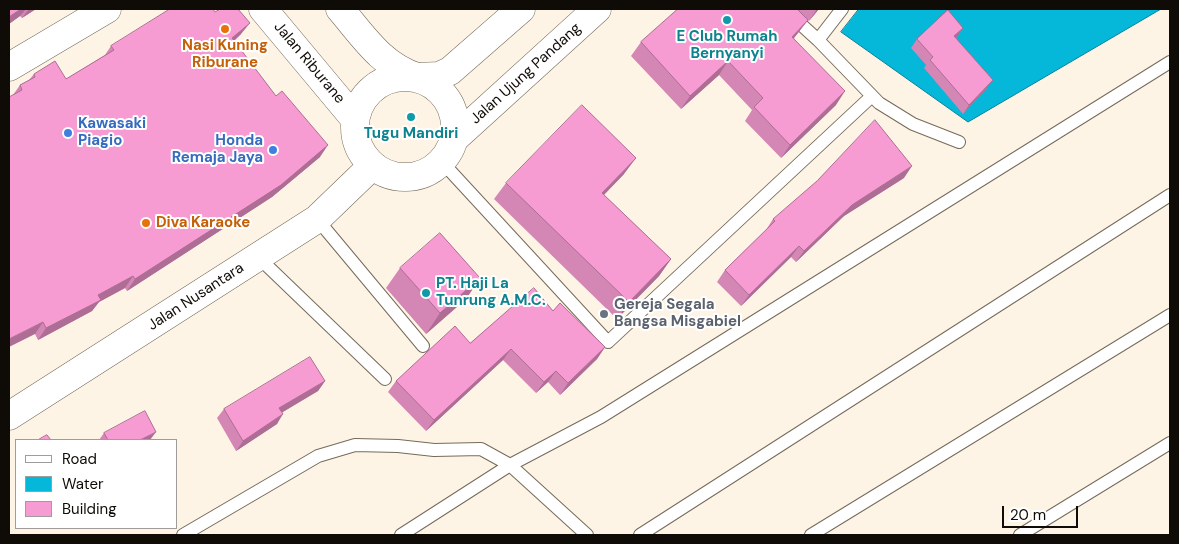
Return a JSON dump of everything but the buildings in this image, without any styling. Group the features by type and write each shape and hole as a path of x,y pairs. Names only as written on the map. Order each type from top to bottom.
{"main road":[{"path":"9,68 107,9"},
{"name":"Jalan Riburane","path":"263,9 354,118"},
{"path":"340,9 389,64 399,72 417,78 432,84 447,98 455,118 448,151 420,175 386,174 372,166 360,151 354,135 354,118 363,98 379,83 398,76 417,78 434,77 450,71 521,9"},
{"name":"Jalan Ujung Pandang","path":"448,151 597,9"},
{"name":"Jalan Nusantara","path":"9,416 317,219 372,166"}],"lane":[{"path":"784,9 818,40 879,103 912,124 959,142"},
{"path":"818,40 842,9"},
{"path":"401,535 510,465 601,416 1170,62"},
{"path":"448,151 608,342 872,96"},
{"path":"640,535 1170,196"},
{"path":"317,219 423,346"},
{"path":"258,257 385,378"},
{"path":"811,535 1170,316"},
{"path":"1020,535 1170,443"},
{"path":"183,535 318,456 355,446 398,446 434,450 481,449 510,465 587,535"}],"water":[{"path":"859,9 1161,9 968,122 841,32"}],"place":[{"name":"E Club Rumah Bernyanyi","path":"727,20"},
{"name":"Nasi Kuning Riburane","path":"225,29"},
{"name":"Tugu Mandiri","path":"411,117"},
{"name":"Kawasaki Piagio","path":"68,133"},
{"name":"Honda Remaja Jaya","path":"273,150"},
{"name":"Diva Karaoke","path":"146,223"},
{"name":"PT. Haji La Tunrung A.M.C.","path":"426,293"},
{"name":"Gereja Segala Bangsa Misgabiel","path":"604,314"}]}
